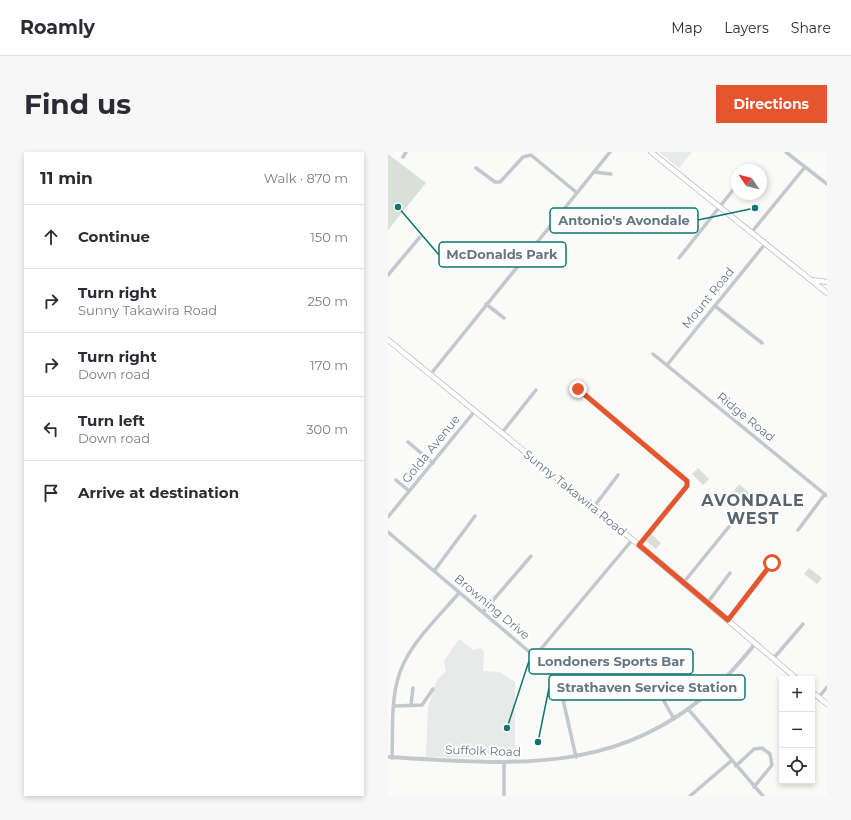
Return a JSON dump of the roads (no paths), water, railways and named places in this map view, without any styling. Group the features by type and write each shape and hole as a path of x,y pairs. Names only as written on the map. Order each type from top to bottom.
{"main road":[{"path":"651,152 827,293"},
{"path":"812,280 827,282"},
{"name":"Sunny Takawira Road","path":"388,340 501,434 633,539 793,676"},
{"path":"815,694 827,704"}],"street":[{"path":"403,157 406,152"},
{"path":"430,375 576,192 610,152"},
{"path":"786,152 827,184"},
{"path":"476,168 495,182 500,182 524,157 531,155 576,192"},
{"path":"752,233 805,167"},
{"path":"594,172 611,174"},
{"path":"679,258 731,192"},
{"path":"388,275 420,237"},
{"name":"Mount Road","path":"667,365 765,244"},
{"path":"486,304 504,318"},
{"path":"715,306 762,343"},
{"name":"Ridge Road","path":"653,354 826,495"},
{"path":"578,389 687,481 687,486 639,545"},
{"path":"501,434 536,390"},
{"name":"Golda Avenue","path":"388,517 474,412"},
{"path":"408,442 433,463"},
{"path":"593,508 618,475"},
{"path":"396,480 409,491"},
{"path":"798,530 826,495"},
{"path":"434,571 475,516"},
{"path":"684,582 732,523"},
{"name":"Browning Drive","path":"388,532 536,656 554,680 562,695 576,757"},
{"path":"536,656 633,539"},
{"path":"484,612 531,556"},
{"path":"728,620 772,563"},
{"path":"708,602 730,573"},
{"path":"390,758 397,680 404,660 459,593"},
{"path":"773,659 803,624"},
{"name":"Suffolk Road","path":"390,758 535,762 576,757 622,745 656,730 674,720 726,677 755,644"},
{"path":"638,655 674,720"},
{"path":"819,697 827,687"},
{"path":"410,705 413,688"},
{"path":"395,706 422,705 433,689"},
{"path":"688,709 731,761 763,796"},
{"path":"736,766 754,749 762,748 770,754 772,765 769,771 754,787"},
{"path":"690,796 731,761"},
{"path":"504,762 504,796"}],"place":[{"name":"McDonalds Park","path":"398,207"},
{"name":"Antonio's Avondale","path":"755,208"},
{"name":"Londoners Sports Bar","path":"507,728"},
{"name":"Strathaven Service Station","path":"538,742"}],"district":[{"name":"AVONDALE WEST","path":"753,509"}]}
